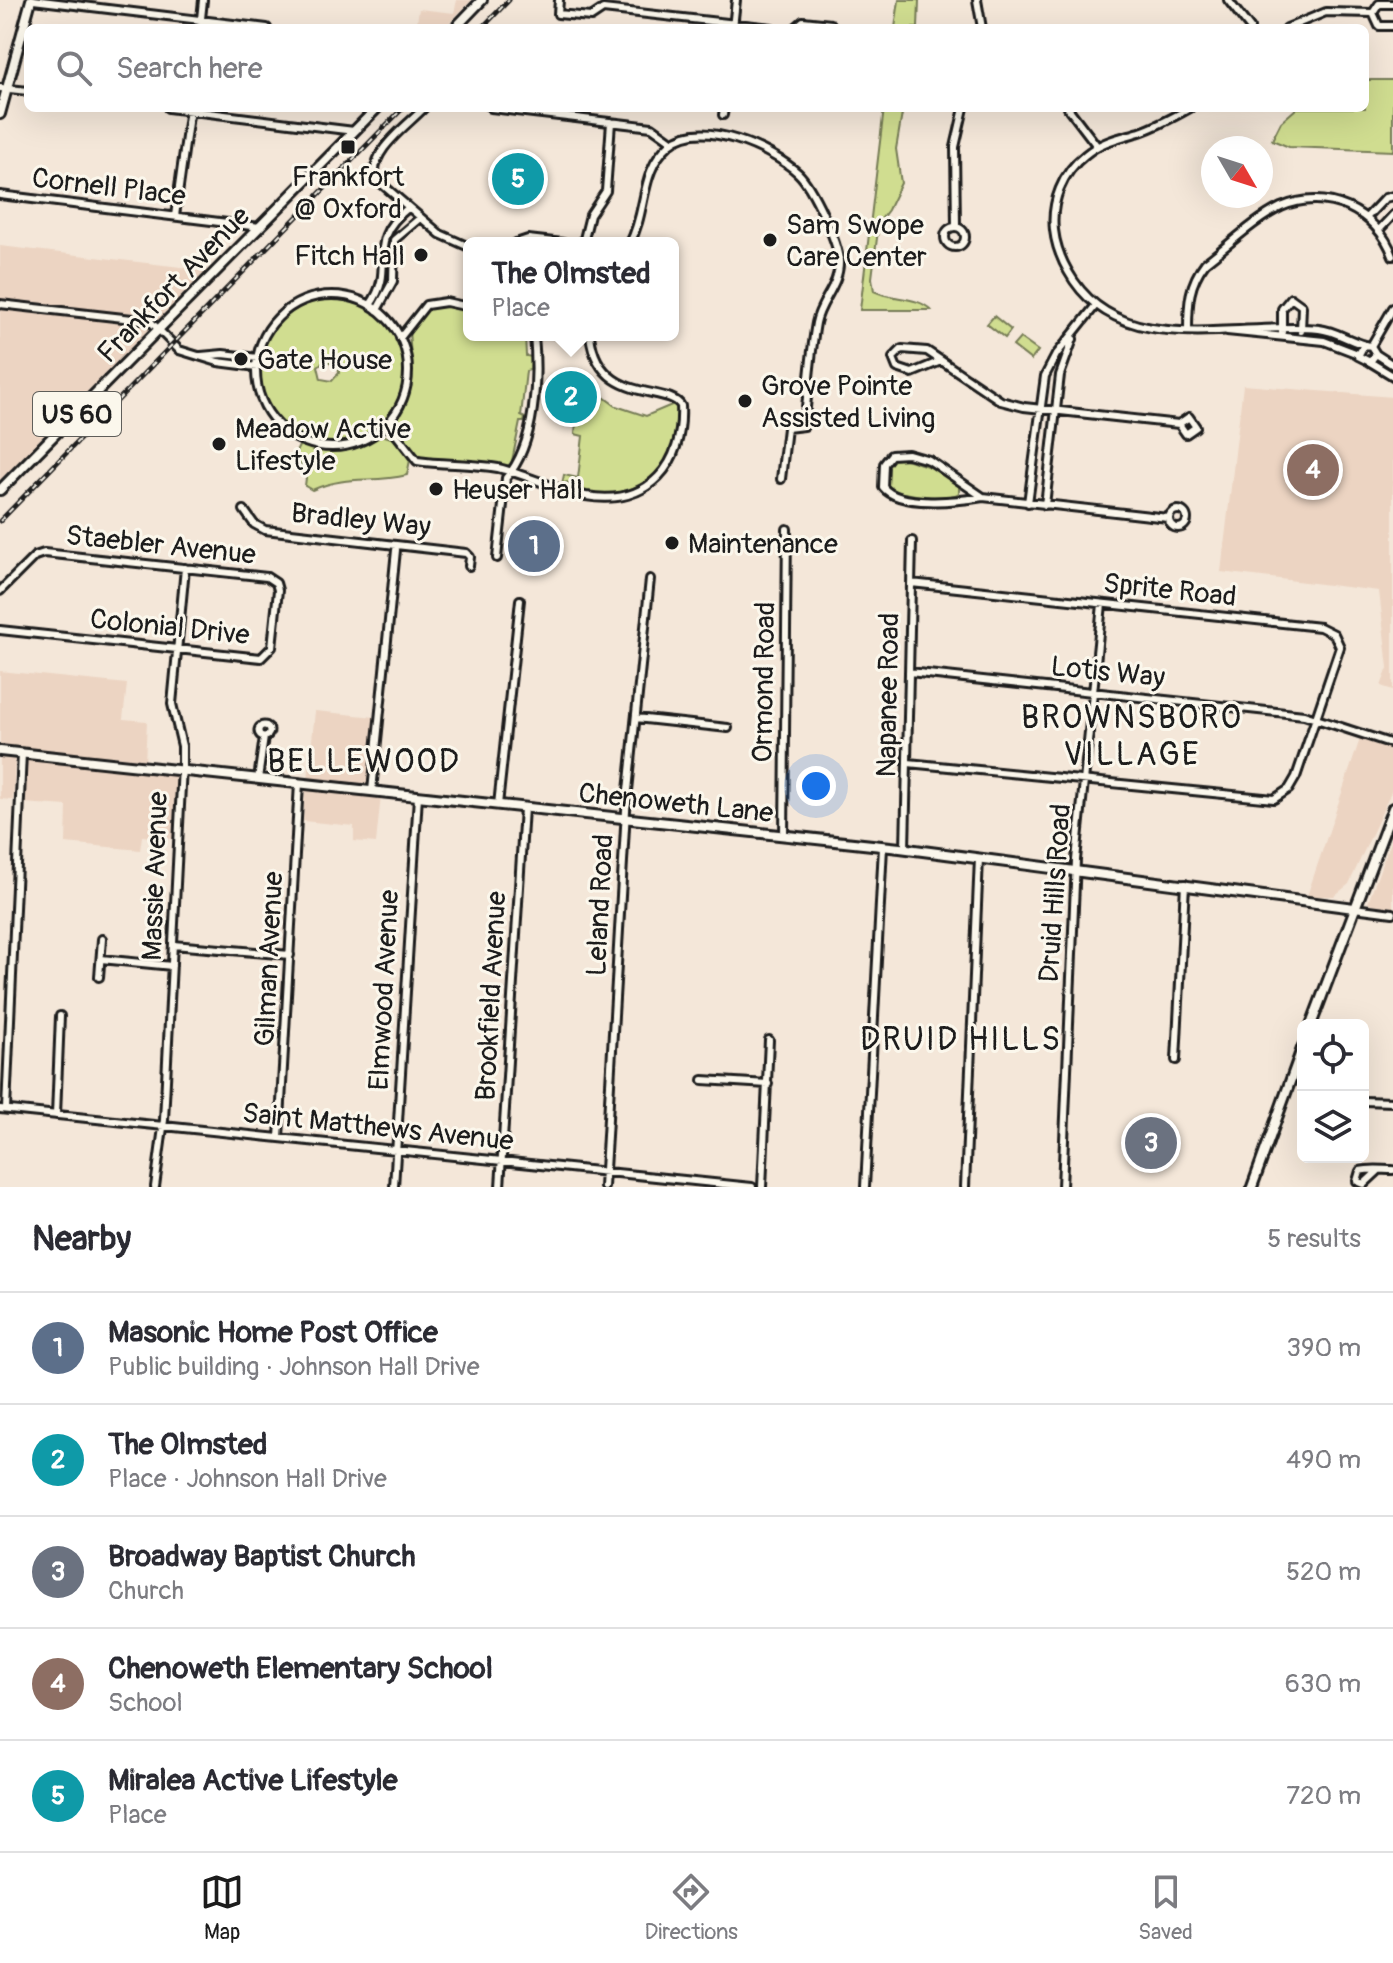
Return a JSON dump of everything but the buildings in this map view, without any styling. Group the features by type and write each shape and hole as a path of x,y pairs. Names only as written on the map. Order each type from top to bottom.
{"main road":[{"path":"24,24 32,0"},
{"path":"459,24 482,0"},
{"path":"0,114 4,88 24,25"},
{"name":"Frankfort Avenue","path":"0,490 373,112"},
{"name":"Chenoweth Lane","path":"0,751 905,849 1354,908"},
{"path":"1313,1019 1393,808"},
{"path":"1252,1187 1297,1063"}],"street":[{"path":"32,0 200,24 203,0"},
{"path":"559,0 558,14 591,17 603,9"},
{"path":"595,0 603,9 718,24"},
{"path":"733,24 736,0"},
{"path":"977,0 981,24"},
{"path":"1228,0 1247,24"},
{"path":"1297,24 1326,12 1373,13 1383,2 1393,4"},
{"path":"1373,13 1379,26 1393,26"},
{"path":"800,24 803,21 831,24"},
{"path":"4,88 24,90"},
{"path":"175,216 190,112"},
{"path":"212,112 354,131"},
{"path":"420,112 374,163 380,184 448,240 463,245"},
{"path":"525,112 659,128 673,142"},
{"path":"956,227 955,147 963,112"},
{"path":"1071,112 1097,146"},
{"path":"1182,112 1142,131 1097,146 1079,160 1065,178 1056,200 1053,222 1057,245 1068,273 1096,305 1141,325 1188,330 1301,328 1333,331 1367,345 1393,365"},
{"path":"584,237 590,215 606,191 611,122"},
{"path":"632,237 642,212 648,174 673,142 687,134 726,135 787,165 803,178 837,247 838,274 816,321 804,426 787,428 781,479"},
{"name":"Cornell Place","path":"0,195 260,227"},
{"path":"1367,217 1385,198 1393,196"},
{"path":"1188,330 1189,292 1196,274 1205,263 1272,212 1297,202 1321,200 1343,204 1367,217 1379,230 1393,256"},
{"path":"370,305 384,277 381,248 385,233 408,208"},
{"path":"1379,230 1393,215"},
{"path":"377,310 393,281 394,240 420,218"},
{"path":"331,295 370,305 377,310 400,338 408,380 400,407 388,424 369,437 343,445 317,444 297,437 269,412 258,384 255,366 269,329 295,304 331,295"},
{"path":"1282,338 1283,304 1291,298 1302,306 1301,338"},
{"path":"400,338 426,305 446,302 463,306"},
{"path":"0,304 150,321 179,350 224,363 255,366"},
{"path":"1028,503 1038,408 1049,366 1096,305"},
{"path":"1358,354 1393,308"},
{"path":"1224,330 1336,344 1393,376"},
{"path":"1045,505 1060,375 1075,332"},
{"path":"497,558 506,478 522,449 532,404 534,341"},
{"path":"388,424 417,461 512,472 591,496 629,494 663,475 673,461 682,408 675,399 640,393 606,372 593,353 591,341"},
{"path":"941,361 912,373 897,368 893,358 897,351 910,347 927,351 1001,401 1179,424"},
{"path":"201,356 225,354 258,358"},
{"path":"1370,362 1376,354"},
{"path":"983,497 938,464 908,454 891,455 884,464 883,487 890,495 957,501 983,497 1168,518"},
{"path":"957,501 963,493 964,484"},
{"name":"Bradley Way","path":"244,510 254,524 265,530 466,553 470,557 469,566"},
{"name":"Ormond Road","path":"784,836 787,529"},
{"name":"Napanee Road","path":"905,849 912,541"},
{"path":"372,791 396,550"},
{"name":"Staebler Avenue","path":"0,591 35,556 44,553 267,577 278,588"},
{"name":"Massie Avenue","path":"155,1187 163,1125 182,770 182,746 172,704 185,568"},
{"name":"Leland Road","path":"604,1187 626,819 650,579"},
{"name":"Sprite Road","path":"911,583 1328,630 1337,638 1340,647 1317,718"},
{"name":"Colonial Drive","path":"0,630 265,657 272,647 278,588"},
{"path":"498,805 520,600"},
{"name":"Druid Hills Road","path":"1062,1187 1075,869 1102,604"},
{"name":"Lotis Way","path":"909,672 1317,718 1393,744"},
{"path":"636,718 728,728"},
{"path":"908,763 1274,799 1292,785 1317,718"},
{"path":"258,779 264,737"},
{"path":"3,1109 22,753"},
{"name":"Gilman Avenue","path":"279,1138 299,783"},
{"name":"Elmwood Avenue","path":"394,1187 418,796"},
{"name":"Brookfield Avenue","path":"500,1187 524,808"},
{"path":"865,1187 883,847"},
{"path":"965,1187 979,858"},
{"path":"1176,1060 1185,884"},
{"name":"Chenoweth Lane","path":"1354,908 1393,913"},
{"path":"99,977 102,939"},
{"path":"173,945 290,955"},
{"path":"101,959 172,966"},
{"path":"56,1115 60,1016"},
{"path":"762,1187 769,1040"},
{"path":"703,1080 768,1084"},
{"path":"1369,1101 1393,1102"},
{"name":"Saint Matthews Avenue","path":"3,1109 396,1149 680,1184 752,1187"},
{"path":"1379,1170 1393,1170"}],"shaded area":[{"path":"457,0 472,0 448,24 417,24 419,9 454,13"},
{"path":"0,246 207,270 0,480"},
{"path":"1243,385 1393,397 1393,690 1381,686 1388,668 1379,591 1221,572"},
{"path":"0,671 127,684 123,719 147,721 145,763 0,747"},
{"path":"315,711 385,718 378,787 308,779"},
{"path":"1361,736 1393,750 1393,788 1349,884 1334,896 1307,896"},
{"path":"0,758 15,759 13,800 0,799"},
{"path":"27,758 177,773 174,839 142,836 140,850 66,843 67,806 23,803"},
{"path":"305,787 381,795 376,843 354,841 354,826 303,821"},
{"path":"1393,833 1393,909 1368,903"}],"green space":[{"path":"899,0 919,0 918,24 896,24"},
{"path":"1369,80 1393,80 1393,151 1289,147 1273,138 1281,122 1292,112 1369,112"},
{"path":"884,112 902,112 896,149 901,183 879,222 872,278 874,291 919,302 931,310 860,310"},
{"path":"342,298 375,311 395,333 404,360 402,387 392,413 373,432 346,443 314,441 295,433 274,415 261,389 259,368 263,349 272,332 301,306","holes":["324,361 338,364 339,373 332,381 321,379 318,366"]},
{"path":"443,305 463,309 463,341 525,341 526,356 532,357 530,370 526,371 521,416 525,418 524,422 520,422 511,466 422,458 402,438 397,418 407,397 412,372 409,330 423,311"},
{"path":"994,316 1011,330 1005,338 987,324"},
{"path":"1020,338 1038,351 1031,360 1013,346"},
{"path":"597,392 616,406 646,416 674,404 679,410 671,457 653,479 620,494 581,491 567,482 562,484 564,475 578,478 583,436 575,434 576,423 584,423 584,407 594,410 595,400 599,400"},
{"path":"379,434 394,439 410,460 407,475 338,482 312,490 305,486 307,470 293,458 300,444 343,448"},
{"path":"900,457 933,468 959,484 959,493 922,496 885,487 885,466 893,458"}],"railway":[{"path":"486,24 509,0"},
{"path":"0,521 399,112"}],"place":[{"name":"Frankfort @ Oxford","path":"348,147"},
{"name":"Miralea Active Lifestyle","path":"518,179"},
{"name":"Sam Swope Care Center","path":"770,240"},
{"name":"Fitch Hall","path":"421,255"},
{"name":"Gate House","path":"241,359"},
{"name":"The Olmsted","path":"571,397"},
{"name":"Grove Pointe Assisted Living","path":"745,401"},
{"name":"Meadow Active Lifestyle","path":"219,444"},
{"name":"Chenoweth Elementary School","path":"1313,470"},
{"name":"Heuser Hall","path":"436,489"},
{"name":"Maintenance","path":"672,543"},
{"name":"Masonic Home Post Office","path":"534,546"},
{"name":"Broadway Baptist Church","path":"1151,1143"}],"district":[{"name":"BROWNSBORO VILLAGE","path":"1132,736"},
{"name":"BELLEWOOD","path":"364,761"},
{"name":"DRUID HILLS","path":"961,1039"}]}
